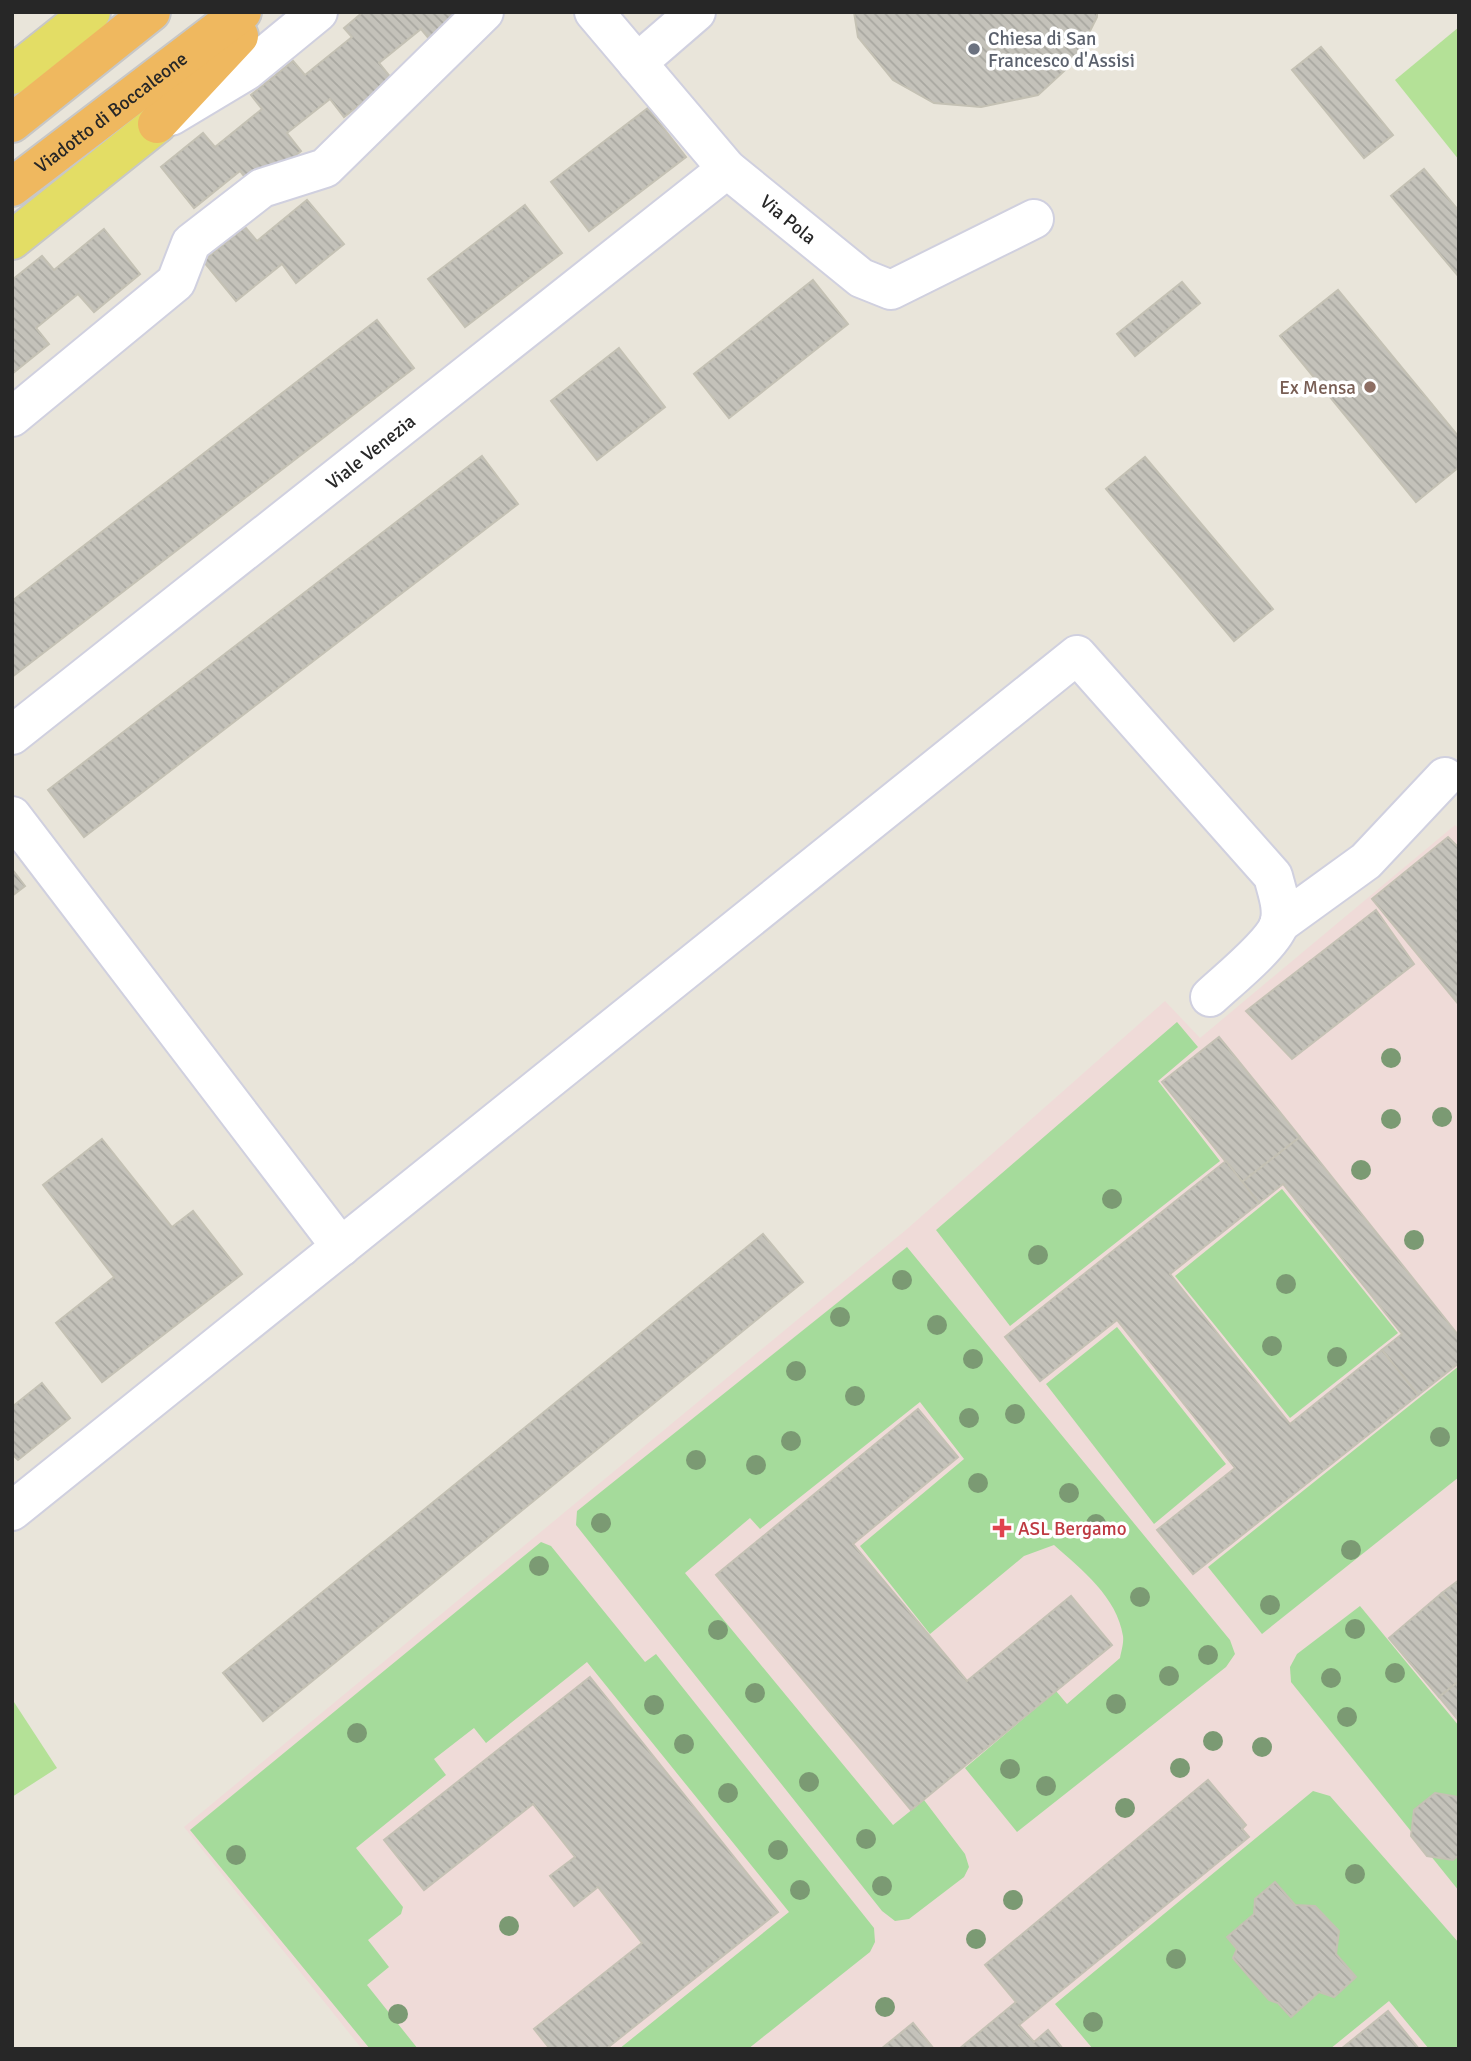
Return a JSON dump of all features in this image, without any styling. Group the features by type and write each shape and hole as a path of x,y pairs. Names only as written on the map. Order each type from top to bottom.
{"highway":[{"path":"12,123 151,12"},
{"name":"Viadotto di Boccaleone","path":"12,187 242,12"},
{"path":"157,124 261,12"}],"main road":[{"path":"12,75 91,12"},
{"path":"12,240 157,124"}],"street":[{"path":"157,124 246,71 318,12"},
{"path":"12,417 176,282 191,243 262,188 325,168 484,12"},
{"name":"Via Pola","path":"594,12 727,169 861,278 891,290 1034,219"},
{"path":"637,63 696,12"},
{"name":"Viale Venezia","path":"12,736 727,169"},
{"path":"12,1511 1077,655 1273,876 1280,902 1279,924"},
{"path":"1210,997 1270,940 1279,924 1366,861 1445,777"},
{"path":"12,816 341,1247"}],"shaded area":[{"name":"ASL Bergamo","path":"1455,825 1459,829 1459,2049 362,2049 184,1827 907,1229 1165,1001 1200,1038"}],"green space":[{"path":"1459,27 1459,160 1395,80"},
{"path":"1177,1022 1198,1047 1158,1081 1220,1161 1010,1326 936,1230"},
{"path":"1282,1189 1398,1333 1290,1418 1175,1276"},
{"path":"907,1247 1230,1640 1235,1654 1226,1667 1017,1832 965,1768 1056,1691 1067,1704 1120,1658 1123,1639 1119,1622 1114,1609 1097,1585 1054,1545 1024,1556 930,1634 860,1546 964,1459 920,1402 760,1529 750,1518 685,1573 893,1825 924,1800 965,1854 969,1867 964,1877 909,1919 895,1921 882,1911 576,1525 577,1511"},
{"path":"1117,1327 1226,1464 1154,1524 1046,1384"},
{"path":"1459,1366 1459,1477 1262,1634 1208,1567"},
{"path":"541,1542 551,1546 645,1662 656,1654 874,1928 875,1942 870,1952 748,2049 619,2049 789,1912 587,1662 486,1743 474,1728 434,1759 446,1775 356,1848 403,1907 401,1914 368,1940 389,1967 367,1985 418,2049 370,2049 190,1830"},
{"path":"1360,1606 1459,1726 1459,1891 1291,1682 1290,1667 1297,1654"},
{"path":"12,1699 57,1768 12,1797"},
{"path":"1313,1791 1330,1796 1459,1943 1459,2049 1429,2049 1389,2001 1330,2049 1093,2049 1055,2004"}],"building":[{"path":"363,12 479,12 436,47 421,29 379,63 392,79 344,117 330,99 287,133 301,151 254,189 240,171 194,208 161,167 203,133 215,147 262,109 251,95 293,61 305,75 352,37 344,28"},
{"name":"Chiesa di San Francesco d'Assisi","path":"854,12 1097,12 1097,17 1075,61 1038,95 981,107 934,103 893,80 858,37"},
{"path":"1321,47 1393,135 1364,158 1292,70"},
{"path":"648,108 686,157 589,231 551,182"},
{"path":"1424,169 1459,211 1459,277 1391,196"},
{"path":"307,200 344,244 296,283 282,264 236,301 203,261 245,227 257,241"},
{"path":"525,205 562,253 465,327 428,279"},
{"path":"104,229 140,274 94,312 78,294 36,328 49,344 12,374 12,280 42,256 54,270"},
{"path":"813,280 848,324 729,418 694,374"},
{"path":"1182,282 1200,303 1135,356 1117,334"},
{"name":"Ex Mensa","path":"1338,290 1459,437 1459,467 1416,502 1280,336"},
{"path":"377,320 414,368 12,677 12,601"},
{"path":"619,348 665,407 597,460 551,401"},
{"path":"482,456 518,504 84,837 48,790"},
{"path":"1145,457 1273,609 1234,641 1106,489"},
{"path":"1448,837 1459,848 1459,1005 1372,899"},
{"path":"12,869 25,886 12,896"},
{"path":"1376,910 1414,964 1292,1059 1246,1011"},
{"path":"1219,1037 1300,1137 1242,1182 1162,1082"},
{"path":"1300,1137 1459,1336 1459,1363 1418,1395 1382,1350 1402,1334 1283,1184 1259,1203 1242,1182"},
{"path":"102,1139 172,1227 193,1211 242,1274 102,1382 56,1323 114,1277 43,1185"},
{"path":"1226,1161 1259,1203 1170,1274 1290,1424 1382,1350 1418,1395 1193,1574 1157,1530 1235,1468 1117,1320 1040,1381 1005,1337"},
{"path":"763,1234 803,1282 263,1721 223,1673"},
{"path":"42,1383 70,1418 18,1460 12,1454 12,1407"},
{"path":"918,1409 958,1457 853,1544 967,1681 1071,1596 1112,1645 911,1810 716,1575"},
{"path":"1459,1580 1459,1614 1442,1593"},
{"path":"1442,1593 1459,1614 1459,1681 1439,1697 1389,1638"},
{"path":"590,1677 778,1912 606,2049 550,2049 534,2029 642,1943 598,1887 574,1906 550,1876 575,1857 533,1804 424,1890 384,1840"},
{"path":"1459,1681 1459,1721 1439,1697"},
{"path":"1208,1780 1246,1825 1242,1829 1249,1837 1019,2025 1034,2042 1048,2030 1063,2049 959,2049 1016,2002 985,1965"},
{"path":"1435,1793 1459,1797 1459,1855 1453,1860 1427,1856 1411,1836 1414,1810"},
{"path":"1275,1882 1295,1905 1315,1906 1339,1931 1336,1954 1356,1977 1334,1997 1319,1992 1291,2017 1278,2003 1269,2000 1233,1958 1237,1949 1227,1937 1254,1914 1255,1899"},
{"path":"1388,2011 1419,2049 1341,2049"},
{"path":"913,2023 934,2049 881,2049"}],"place":[{"name":"Chiesa di San Francesco d'Assisi","path":"974,49"},
{"name":"Ex Mensa","path":"1370,387"},
{"name":"ASL Bergamo","path":"1002,1528"}]}
